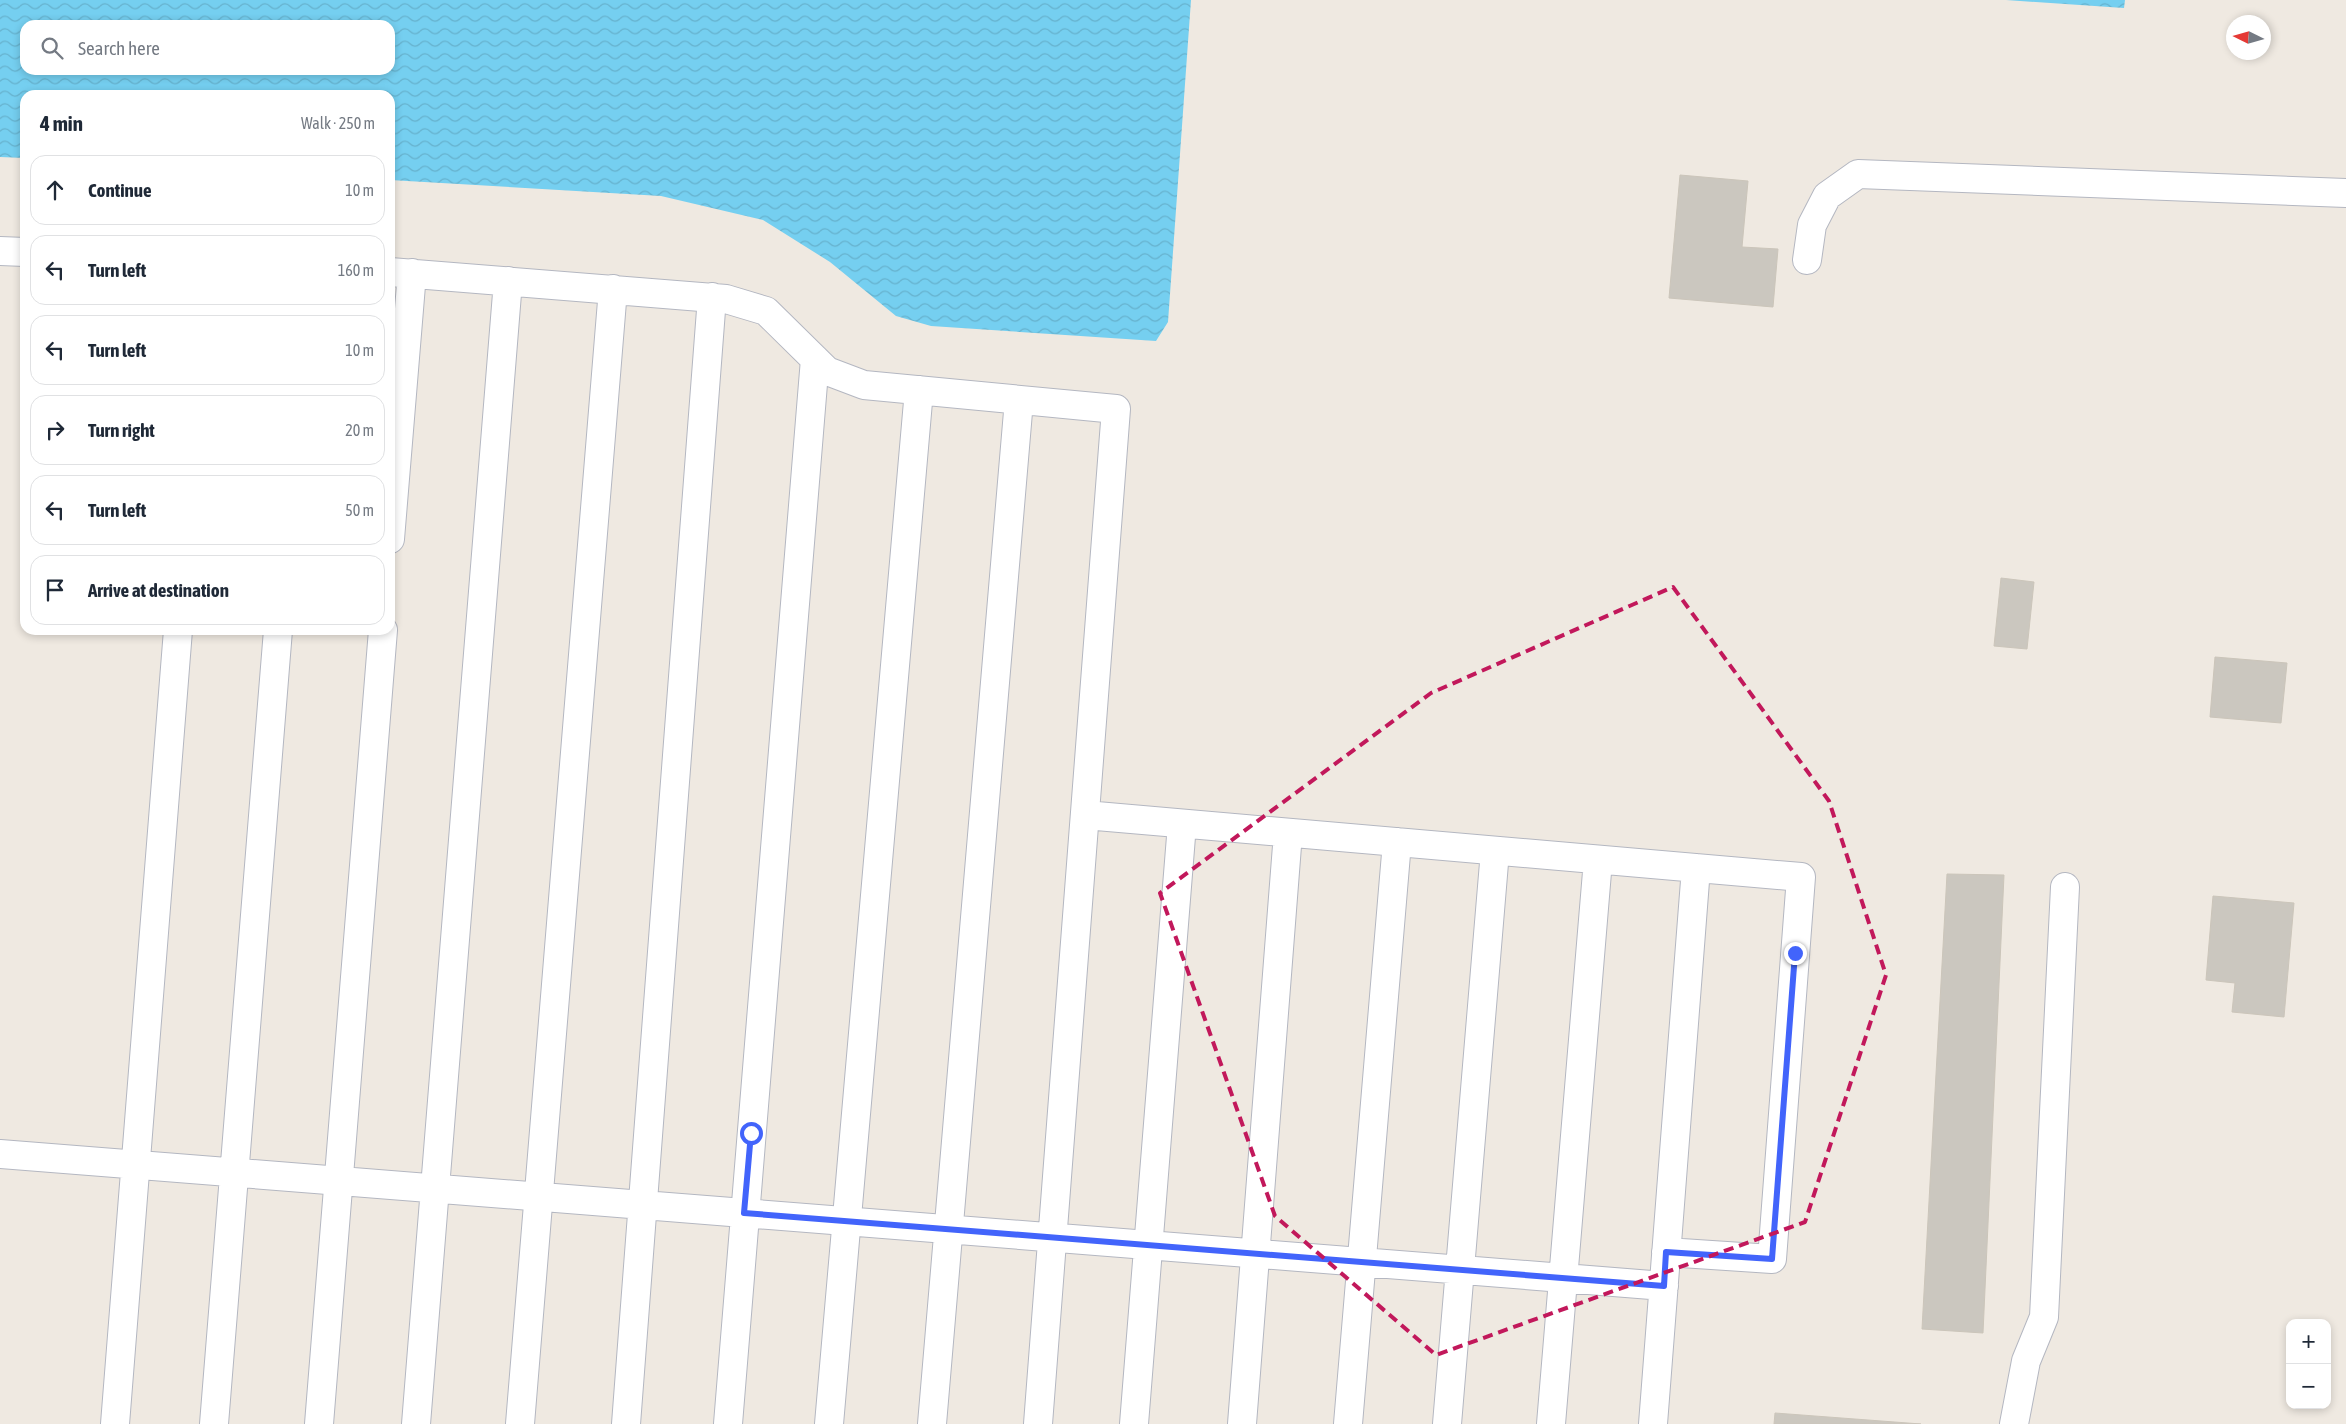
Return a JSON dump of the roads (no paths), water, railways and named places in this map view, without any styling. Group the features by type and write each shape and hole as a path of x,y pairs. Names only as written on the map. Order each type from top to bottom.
{"lane":[{"path":"1807,260 1812,225 1827,196 1858,174 2346,193"},
{"path":"0,251 20,252"},
{"path":"395,418 401,272 726,299 766,311 827,371 864,386 1116,409 1038,1424"},
{"path":"416,1424 508,281"},
{"path":"520,1424 613,289"},
{"path":"626,1424 712,297"},
{"path":"728,1424 815,359"},
{"path":"829,1424 919,390"},
{"path":"932,1424 1019,400"},
{"path":"115,1424 178,635"},
{"path":"214,1424 278,635"},
{"path":"319,1424 383,635"},
{"path":"1085,815 1801,877 1772,1259 1666,1252"},
{"path":"1134,1424 1182,824"},
{"path":"1242,1424 1288,833"},
{"path":"1348,1424 1397,842"},
{"path":"1447,1424 1495,850"},
{"path":"1551,1424 1598,860"},
{"path":"1653,1424 1696,868"},
{"path":"2014,1424 2026,1361 2044,1317 2065,887"},
{"path":"0,1154 1664,1286"}],"water":[{"path":"0,0 1191,0 1168,322 1156,341 931,326 896,316 830,262 763,220 661,196 395,180 395,90 20,90 20,158 0,157"},
{"path":"2006,0 2125,0 2124,8"}]}
